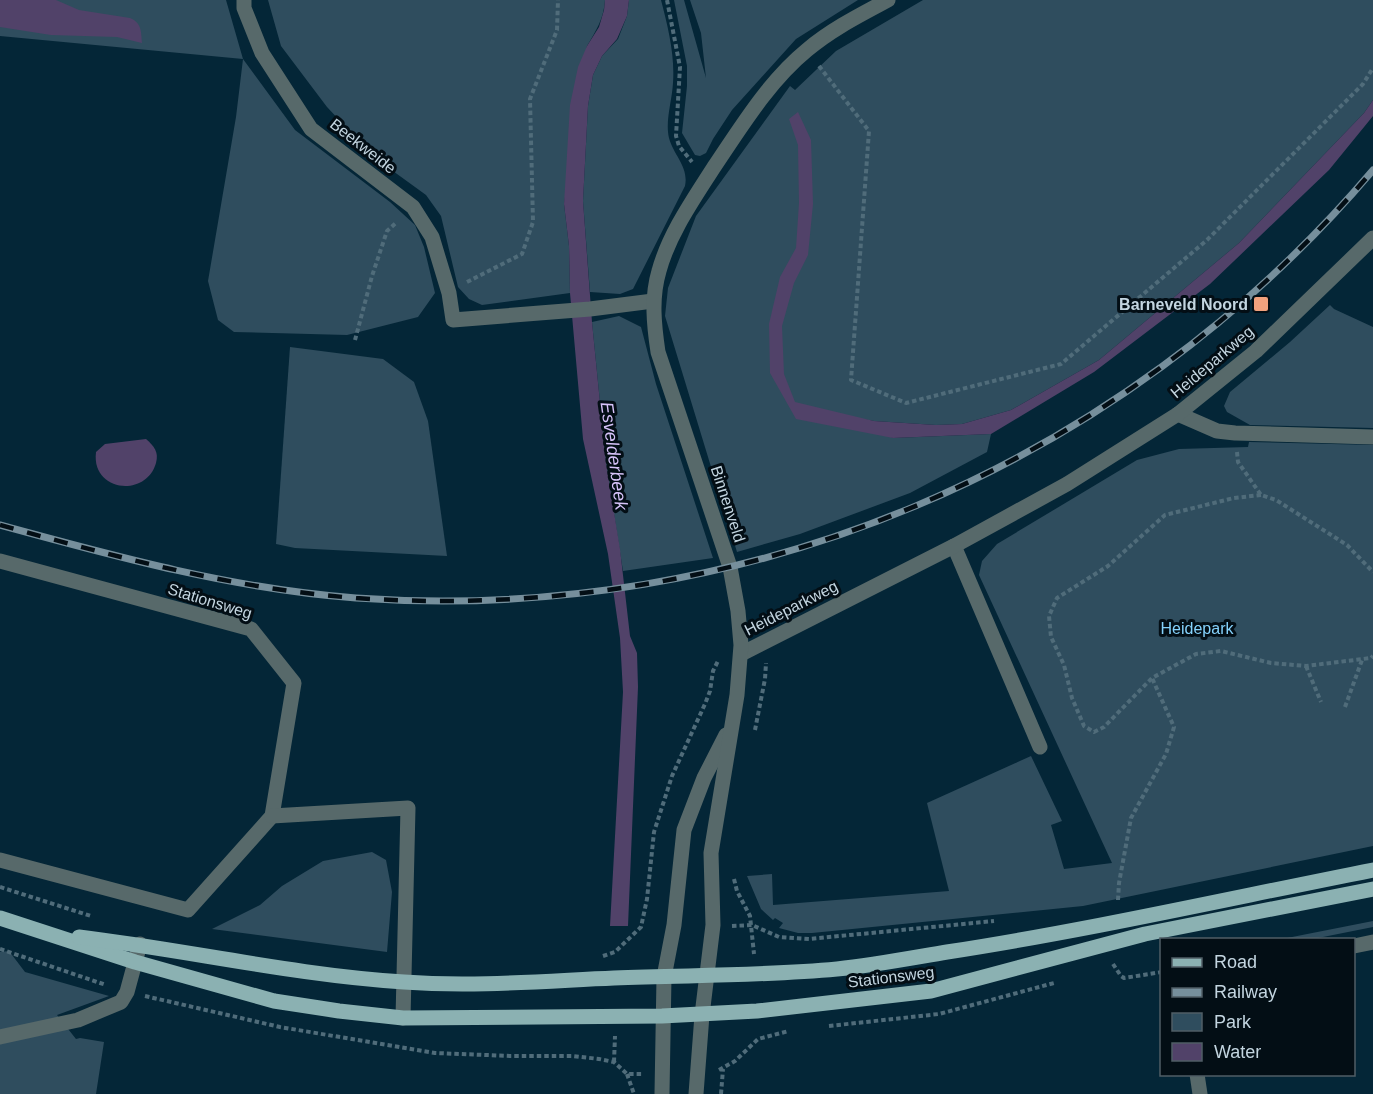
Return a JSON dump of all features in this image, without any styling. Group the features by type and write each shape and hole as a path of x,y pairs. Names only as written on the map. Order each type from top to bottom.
{"main road":[{"name":"Stationsweg","path":"43,932 140,944 317,974 404,982 499,985 706,976 839,969 1044,937 1373,870"},
{"name":"Stationsweg","path":"0,918 135,962 274,1001 339,1011 403,1018 662,1016 702,1015 931,991 1145,934 1373,889"}],"street":[{"name":"Beekweide","path":"244,0 244,8 262,53 311,129 413,207 432,237 453,320 562,312 653,301"},
{"name":"Binnenveld","path":"696,1094 702,1015 713,925 711,853 741,654 738,611 730,567 658,352 653,301 658,272 668,246 690,204 741,126 783,74 807,50 844,24 888,0"},
{"name":"Heideparkweg","path":"741,654 954,546 1067,484 1178,414 1256,351 1373,238"},
{"name":"Heideparkweg","path":"1178,414 1217,431 1235,434 1373,437"},
{"path":"954,546 1040,747"},
{"name":"Stationsweg","path":"0,561 251,629 294,683 272,816"},
{"name":"Binnenveld","path":"662,1094 664,977 674,925 684,831 704,778 732,723"},
{"path":"0,860 188,910 272,816 408,808 403,1018"},
{"path":"1355,946 1373,942"},
{"path":"0,1037 78,1020 121,1002 127,992 140,944"},
{"path":"1197,1076 1200,1094"}],"path":[{"path":"448,293 522,254 533,222 530,99 557,30 558,0"},
{"path":"667,0 680,67 676,136 679,146 709,176"},
{"path":"807,50 869,130 851,380 906,403 1061,364 1207,240 1363,84 1373,68"},
{"path":"355,340 387,231 413,207"},
{"path":"1235,434 1238,462 1261,495"},
{"path":"1373,572 1347,544 1276,500 1261,495 1234,498 1165,515 1108,566 1057,598 1049,616 1051,637 1064,665 1072,698 1084,726 1094,732 1104,727 1152,678 1196,654 1221,651 1271,663 1306,666 1362,660 1373,656"},
{"path":"753,740 765,679 767,641"},
{"path":"594,958 615,952 641,927 647,899 654,832 672,776 710,691 713,671 719,661 741,654"},
{"path":"1346,707 1362,660"},
{"path":"1306,666 1321,702"},
{"path":"1118,906 1119,884 1131,818 1166,753 1174,728 1152,678"},
{"path":"733,871 737,891 750,916 752,925 779,937 809,939 1003,920"},
{"path":"0,887 95,917"},
{"path":"0,949 127,992"},
{"path":"1113,964 1124,978 1160,972"},
{"path":"721,1094 723,1069"},
{"path":"627,1074 634,1094"}],"green space":[{"path":"0,0 226,0 243,59 0,36"},
{"path":"268,0 605,0 601,19 587,46 564,204 569,246 570,293 482,305 469,299 458,287 441,216 426,195 375,158 327,107 281,46"},
{"path":"629,0 661,0 673,62 668,131 686,179 685,186 633,289 620,294 590,292 583,201 588,106 593,75 602,56 618,39 627,16"},
{"path":"674,0 684,0 706,78 701,33 690,0 858,0 796,39 732,110 706,153 700,156 695,155 682,133 687,66"},
{"path":"923,0 1373,0 1373,100 1364,113 1239,243 1099,360 1011,410 962,424 936,425 856,418 893,438 991,434 987,452 910,493 800,534 737,552 665,316 668,288 696,216 790,86 795,90 836,51"},
{"path":"243,59 295,130 390,202 415,225 424,247 435,293 418,317 347,335 234,332 218,320 208,281 236,117"},
{"path":"1330,305 1373,327 1373,428 1250,425 1227,412 1224,406 1230,392"},
{"path":"619,316 641,327 656,384 713,558 623,571 606,463 592,322"},
{"path":"290,347 383,359 414,382 428,421 447,556 295,548 276,544"},
{"name":"Heidepark","path":"1249,442 1373,445 1373,846 1083,906 812,933 798,933 779,928 783,923 775,918 773,920 761,909 747,876 772,874 773,905 949,891 927,803 1031,756 1062,821 1051,825 1064,869 1112,863 979,575 982,561 997,544 1137,460 1179,449 1248,447"},
{"path":"372,852 386,860 392,892 387,952 212,929 260,905 282,886 323,861"},
{"path":"1373,921 1373,927 1318,938 1287,938"},
{"path":"9,951 25,972 109,996 57,1015 76,1039 104,1042 96,1094 0,1094 0,952"}],"water":[{"path":"0,0 56,0 79,10 130,18 139,25 142,43 117,37 51,35 0,27"},
{"path":"605,0 629,0 627,16 617,39 602,56 593,75 588,106 583,201 606,463 620,549 630,636 637,653 638,687 628,926 610,926 623,692 620,638 608,554 583,439 564,204 570,105 578,67 599,27"},
{"path":"1373,100 1373,116 1329,170 1210,284 1094,372 991,434 893,438 796,419 770,373 769,324 780,277 796,248 799,203 798,145 789,119 798,112 811,140 813,204 808,255 794,283 782,326 784,374 795,402 874,421 936,425 962,424 1011,410 1099,360 1239,243 1364,113"},
{"path":"146,439 155,450 157,459 150,474 142,482 120,486 102,476 97,465 96,452 105,444"}],"railway":[{"path":"0,525 176,570 265,587 356,598 501,600 644,584 782,553 916,506 1043,443 1162,366 1273,275 1373,170"}],"place":[{"name":"Barneveld Noord","path":"1261,304"}],"water label":[{"name":"Esvelderbeek","path":"614,456"}]}
